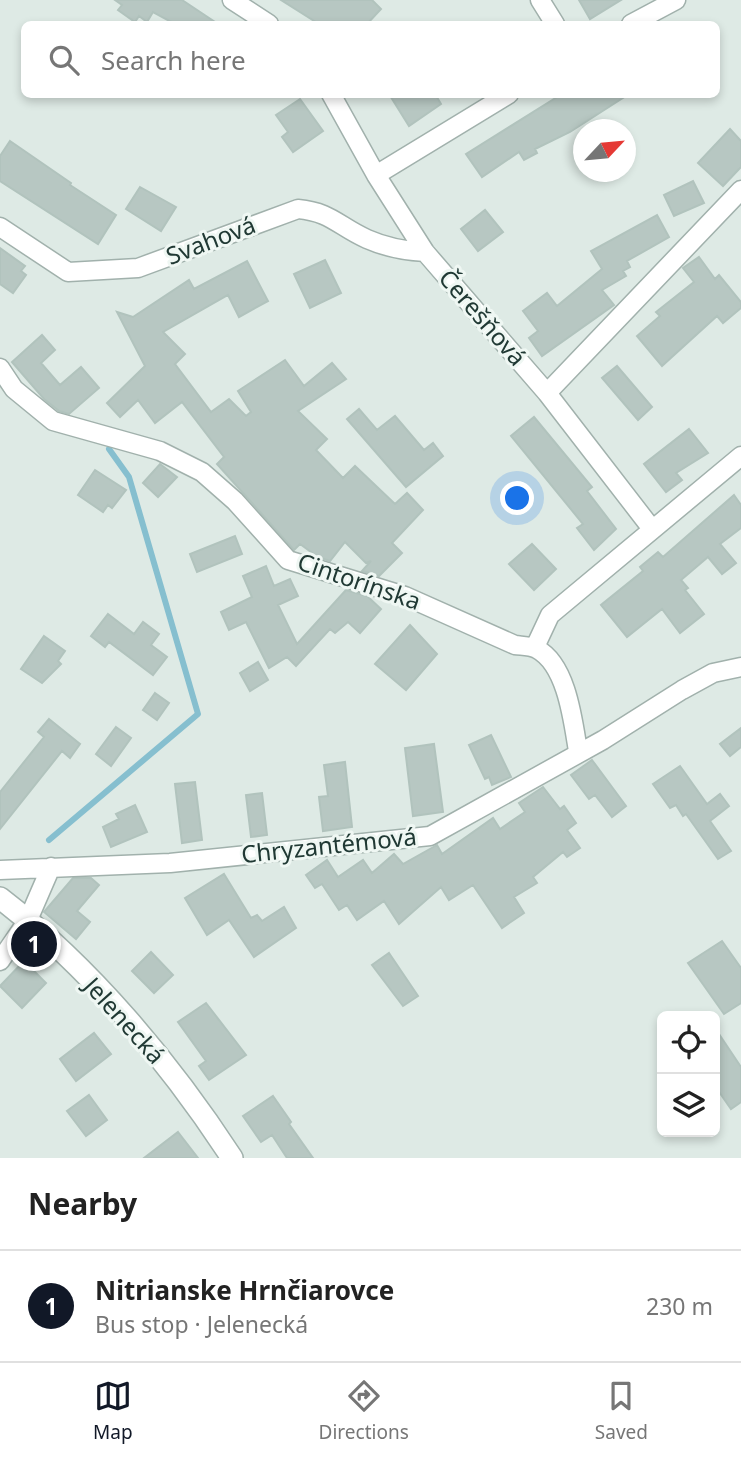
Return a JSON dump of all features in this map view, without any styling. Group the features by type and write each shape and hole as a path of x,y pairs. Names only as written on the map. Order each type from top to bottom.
{"street":[{"path":"232,0 264,21"},
{"path":"540,0 553,21"},
{"path":"637,21 676,0"},
{"name":"Čerešňová","path":"333,98 376,175 425,252 547,393 652,529"},
{"path":"376,175 502,98"},
{"path":"547,393 741,190"},
{"name":"Svahová","path":"0,227 68,272 138,268 298,209 320,211 367,239 404,251 425,252"},
{"name":"Cintorínska","path":"0,368 14,389 53,421 160,451 202,472 255,520 288,560 405,596 515,645 535,648"},
{"path":"578,751 562,681 546,655 535,648 550,615 741,456"},
{"name":"Chryzantémová","path":"0,870 170,863 430,835 713,673 741,667"},
{"path":"0,961 28,920 51,867"},
{"name":"Jelenecká","path":"0,898 28,920 138,1031 232,1158"}],"building":[{"path":"115,0 182,0 214,21 170,21 153,12 148,21 139,16 134,21 118,10 122,5"},
{"path":"281,0 372,0 381,9 370,21 314,21"},
{"path":"579,0 621,0 590,19"},
{"path":"392,98 437,98 441,104 409,126"},
{"path":"556,98 623,98 590,119 573,119 573,130 570,132 535,149 537,153 524,160 519,152 482,177 466,154"},
{"path":"300,99 323,131 293,152 282,137 288,132 276,115"},
{"path":"730,129 741,141 741,167 723,186 698,163"},
{"path":"10,141 116,215 98,244 0,181 0,156"},
{"path":"693,181 704,203 674,216 664,195"},
{"path":"140,187 176,207 161,231 126,209"},
{"path":"485,210 503,232 478,251 461,229"},
{"path":"657,215 669,237 627,261 630,267 623,271 626,276 602,290 614,305 542,356 529,338 538,331 523,311 547,293 557,306 602,269 591,251"},
{"path":"0,248 25,266 21,271 26,275 13,293 0,284"},
{"path":"699,257 715,279 719,275 741,302 741,308 723,323 717,316 662,366 637,336 660,316 656,312 694,282 683,268"},
{"path":"325,260 341,293 310,308 294,274"},
{"path":"247,261 268,301 239,317 228,295 163,332 185,354 175,364 211,412 229,399 246,416 251,412 238,391 285,360 304,386 332,363 346,379 298,411 327,439 316,450 343,478 355,466 395,504 407,493 423,510 392,543 402,553 379,576 362,571 371,561 366,563 345,542 330,561 318,557 300,544 294,550 217,464 224,457 182,402 155,423 138,400 120,417 107,403 145,366 117,312 133,317 189,280 194,289"},
{"path":"42,335 55,350 41,363 60,385 81,367 99,388 69,414 59,411 44,399 12,362"},
{"path":"617,366 652,407 638,420 602,378"},
{"path":"359,409 377,430 395,416 424,450 433,443 443,456 406,487 347,419"},
{"path":"534,417 592,487 587,491 616,529 594,550 577,528 583,524 511,436"},
{"path":"689,429 708,453 676,473 682,480 666,492 644,464"},
{"path":"160,464 177,477 158,497 143,483"},
{"path":"95,470 126,490 112,508 108,505 103,512 78,495"},
{"path":"734,495 741,505 741,528 720,544 736,563 722,574 708,557 681,580 688,588 685,590 704,614 680,633 662,609 627,637 601,605 643,571 640,567 658,552 663,557"},
{"path":"235,536 242,554 197,572 190,554"},
{"path":"532,544 556,569 534,590 509,564"},
{"path":"266,566 274,586 290,579 298,596 278,605 297,644 346,590 367,596 381,609 360,633 348,622 335,633 330,629 296,666 287,657 269,668 246,622 229,630 221,612 252,597 243,576"},
{"path":"108,614 134,634 143,622 159,634 151,645 167,657 153,675 109,642 105,647 91,636"},
{"path":"410,625 437,654 406,690 375,664"},
{"path":"44,636 65,651 58,661 61,664 42,683 21,669"},
{"path":"258,662 268,680 250,691 240,673"},
{"path":"155,693 169,703 157,720 143,710"},
{"path":"49,719 80,744 70,758 62,751 0,829 0,792 44,737 38,732"},
{"path":"116,727 131,738 111,766 96,754"},
{"path":"741,728 741,747 730,756 720,744"},
{"path":"491,735 511,777 492,785 489,777 485,779 469,745"},
{"path":"434,744 443,812 413,816 405,748"},
{"path":"592,760 626,806 612,817 595,795 589,799 571,775"},
{"path":"345,762 352,827 323,831 319,797 328,796 324,765"},
{"path":"680,766 707,804 720,794 729,806 710,821 731,851 718,859 686,814 683,816 676,805 670,808 653,784"},
{"path":"195,782 202,840 182,843 175,784"},
{"path":"543,787 560,809 564,806 576,823 567,830 580,848 567,857 563,852 533,877 537,883 514,897 524,913 502,928 473,885 449,900 441,887 399,924 384,901 357,920 347,905 339,910 322,884 315,888 306,875 327,860 338,877 363,860 372,873 394,854 403,864 437,845 442,854 493,818 500,829 525,812 519,803"},
{"path":"262,793 267,835 251,837 246,795"},
{"path":"135,805 147,832 111,847 103,827 119,819 116,814"},
{"path":"224,874 251,918 257,915 262,921 284,907 296,928 254,957 229,920 207,935 185,898"},
{"path":"73,878 91,878 99,885 77,911 90,922 76,939 44,912"},
{"path":"722,941 741,968 741,1003 724,1014 688,963"},
{"path":"151,952 173,975 154,993 132,971"},
{"path":"389,953 418,996 403,1006 372,965"},
{"path":"24,961 46,983 22,1008 0,986"},
{"path":"206,1003 246,1055 209,1080 199,1066 206,1061 178,1022"},
{"path":"94,1033 111,1054 76,1081 60,1059"},
{"path":"720,1036 741,1067 741,1102 731,1109 720,1093"},
{"path":"89,1095 107,1120 86,1136 67,1111"},
{"path":"273,1096 313,1158 287,1158 272,1135 261,1142 243,1116"},
{"path":"178,1132 198,1158 144,1158"}],"waterway":[{"path":"49,840 198,714 129,477 109,449"}],"place":[{"name":"Nitrianske Hrnčiarovce","path":"34,944"}]}
